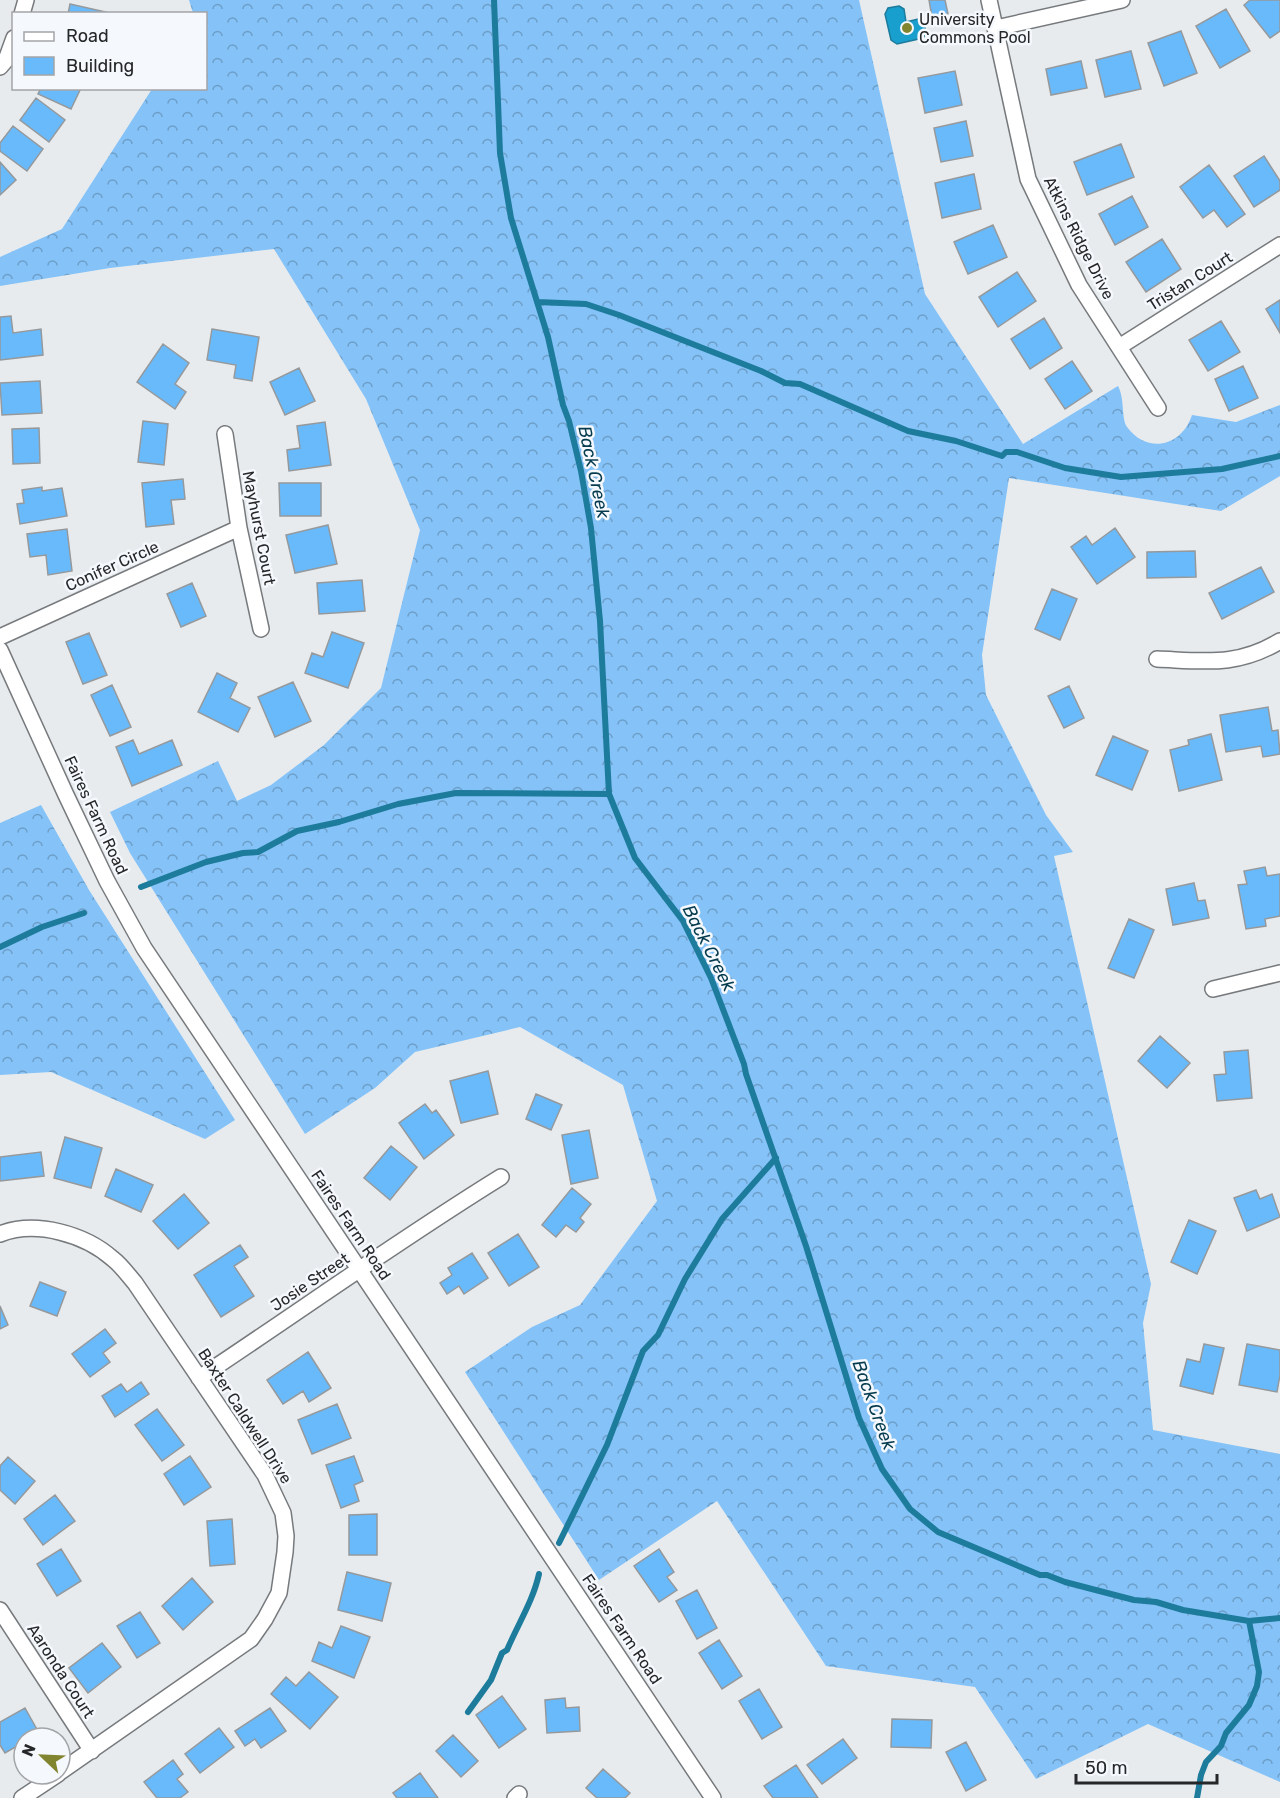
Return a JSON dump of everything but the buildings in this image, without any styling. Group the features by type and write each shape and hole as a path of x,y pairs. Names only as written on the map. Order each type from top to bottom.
{"street":[{"name":"Atkins Ridge Drive","path":"989,0 1028,179 1079,285 1158,408"},
{"path":"996,28 1122,0"},
{"path":"0,67 6,60 12,44"},
{"name":"Tristan Court","path":"1119,347 1280,245"},
{"name":"Mayhurst Court","path":"225,434 239,528 261,629"},
{"name":"Conifer Circle","path":"0,637 239,528"},
{"path":"1157,659 1216,662 1241,658 1264,650 1280,641"},
{"name":"Faires Farm Road","path":"0,650 84,834 144,948 713,1798"},
{"path":"1213,989 1280,973"},
{"name":"Josie Street","path":"200,1378 360,1271 429,1221 501,1176"},
{"name":"Baxter Caldwell Drive","path":"0,1234 33,1229 60,1233 86,1241 113,1258 135,1283 265,1475 283,1513 286,1536 279,1593 265,1620 251,1639 72,1764"},
{"name":"Aaronda Court","path":"0,1610 92,1751"},
{"name":"Baxter Caldwell Drive","path":"22,1798 40,1786"}],"green space":[{"path":"189,0 859,0 925,294 1023,444 1118,386 1127,427 1135,436 1154,444 1173,440 1181,434 1192,415 1236,422 1280,405 1280,476 1221,511 1009,478 982,655 986,695 1046,815 1073,852 1054,856 1151,1284 1143,1323 1153,1430 1280,1454 1280,1782 1148,1724 1036,1779 975,1687 826,1666 717,1501 599,1580 465,1372 532,1327 580,1305 657,1201 623,1085 520,1027 415,1052 375,1088 305,1134 130,853 110,812 218,761 237,801 271,785 324,745 381,688 420,530 366,399 274,249 110,268 0,286 0,257 62,229 151,90 207,90 207,12 193,12"},
{"path":"41,805 89,890 235,1120 205,1139 51,1072 0,1075 0,823"}],"shaded area":[{"name":"University Commons Pool","path":"899,6 904,9 906,22 918,19 924,23 926,33 923,38 897,44 891,40 885,14 888,8"}],"waterway":[{"name":"Back Creek","path":"494,0 500,153 511,218 548,337 581,471 591,528 600,621 609,794 635,858 683,921 711,978 744,1064 806,1246 859,1418 882,1469 910,1509 938,1532 1040,1575 1134,1600 1156,1602 1183,1610 1249,1621 1280,1618"},
{"path":"537,302 586,304 761,371 785,383 800,384 908,431 956,441 1002,456 1006,452 1017,452 1065,468 1121,477 1222,469 1280,456"},
{"path":"141,887 206,862 243,853 258,852 297,831 339,822 398,804 456,793 609,794"},
{"path":"0,947 42,927 84,913"},
{"path":"559,1543 607,1445 643,1351 658,1335 685,1279 722,1219 776,1158"},
{"path":"468,1712 491,1680 502,1653 507,1650 529,1603 539,1574"},
{"path":"1197,1798 1206,1762 1221,1746 1226,1733 1249,1705 1257,1686 1259,1672 1249,1621"}],"place":[{"name":"University Commons Pool","path":"907,28"}]}
